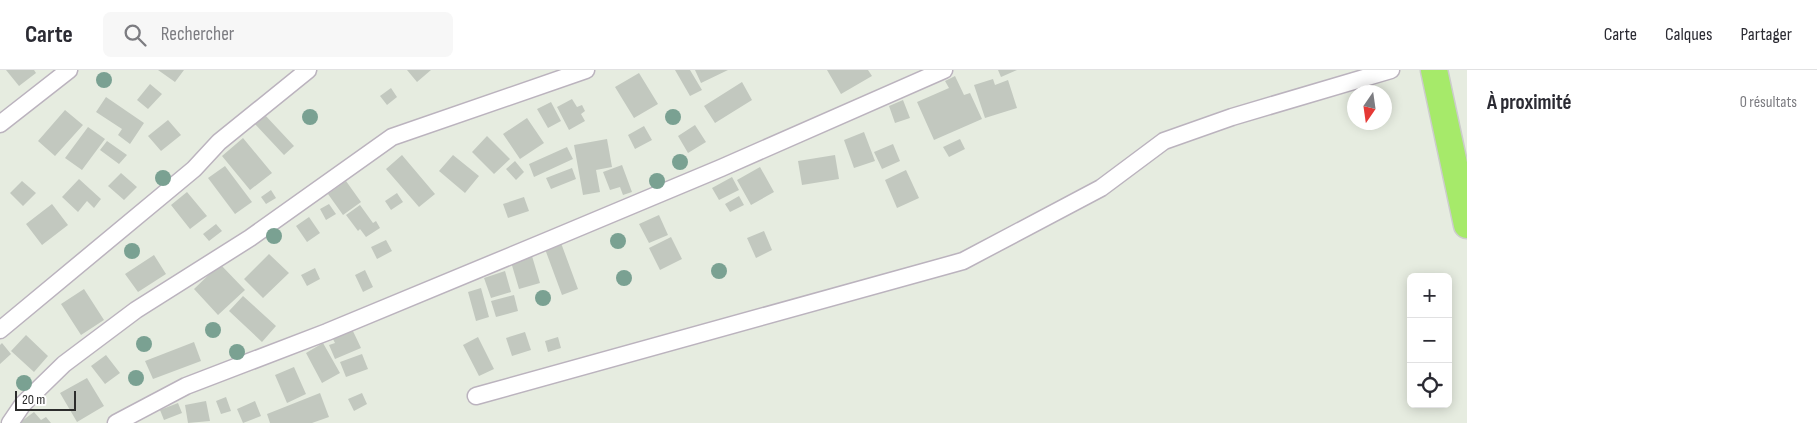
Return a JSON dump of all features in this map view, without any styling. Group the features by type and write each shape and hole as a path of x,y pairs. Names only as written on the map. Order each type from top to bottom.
{"highway":[{"path":"1434,70 1463,185 1467,225"}],"street":[{"path":"3,117 69,70"},
{"path":"0,330 194,169 219,142 308,70"},
{"path":"10,423 23,404 64,364 136,310 250,238 392,137 586,70"},
{"path":"116,423 186,386 327,332 558,236 721,168 944,70"},
{"path":"476,396 963,261 1101,188 1164,141 1232,117 1391,70"}],"building":[{"path":"6,70 34,70 36,73 19,86"},
{"path":"158,70 184,70 175,82"},
{"path":"407,70 431,70 417,82"},
{"path":"675,70 690,70 702,90 690,96"},
{"path":"695,70 728,70 701,83"},
{"path":"827,70 868,70 872,76 841,94"},
{"path":"998,70 1017,70 1001,77"},
{"path":"639,73 658,104 634,118 615,87"},
{"path":"955,76 964,95 970,93 982,119 934,140 917,102 949,88 945,81"},
{"path":"993,79 995,85 1008,80 1017,108 985,118 974,85"},
{"path":"742,82 752,100 715,123 704,106"},
{"path":"150,84 162,94 148,109 137,100"},
{"path":"391,88 397,97 387,105 380,96"},
{"path":"106,97 144,123 130,144 118,135 122,129 96,112"},
{"path":"572,99 577,107 582,105 585,111 581,114 585,121 569,130 557,107"},
{"path":"903,100 910,118 895,123 889,106"},
{"path":"551,102 561,121 548,128 537,109"},
{"path":"65,110 83,125 55,156 38,141"},
{"path":"264,114 294,146 284,155 254,123"},
{"path":"527,118 544,143 520,159 503,134"},
{"path":"168,120 181,135 161,151 148,136"},
{"path":"695,125 706,142 688,153 678,136"},
{"path":"644,126 652,140 635,149 628,135"},
{"path":"88,127 105,139 82,170 65,158"},
{"path":"864,132 875,161 854,168 844,140"},
{"path":"487,136 510,159 494,174 472,152"},
{"path":"243,138 272,173 250,190 222,156"},
{"path":"607,139 612,167 596,170 600,192 583,195 574,145"},
{"path":"960,139 965,149 949,157 943,147"},
{"path":"107,141 127,155 119,164 100,150"},
{"path":"893,144 900,161 882,169 874,152"},
{"path":"567,147 573,159 534,177 529,164"},
{"path":"402,155 435,194 419,207 386,169"},
{"path":"453,155 479,176 465,193 439,171"},
{"path":"835,155 839,179 802,185 798,161"},
{"path":"515,161 524,172 516,180 506,169"},
{"path":"622,165 632,192 623,195 620,187 610,190 603,172"},
{"path":"225,166 252,202 235,214 208,178"},
{"path":"760,167 774,192 751,205 737,180"},
{"path":"572,168 576,179 551,189 546,178"},
{"path":"906,170 919,198 897,208 885,180"},
{"path":"121,173 137,187 124,200 108,186"},
{"path":"732,177 739,190 719,200 712,188"},
{"path":"79,179 101,199 94,208 87,201 78,212 62,197"},
{"path":"22,181 36,193 23,206 10,193"},
{"path":"346,181 361,202 343,215 328,194"},
{"path":"271,190 276,198 266,204 261,197"},
{"path":"187,192 207,216 190,229 171,205"},
{"path":"397,193 403,202 391,210 385,201"},
{"path":"739,196 744,205 730,212 725,204"},
{"path":"524,197 529,211 508,218 503,204"},
{"path":"52,204 68,225 42,245 26,224"},
{"path":"329,204 336,214 326,220 320,209"},
{"path":"360,205 373,223 376,221 380,228 366,237 360,229 358,231 346,215"},
{"path":"659,215 668,235 649,243 639,224"},
{"path":"309,217 320,233 307,242 296,226"},
{"path":"216,224 222,231 209,241 203,234"},
{"path":"764,231 772,250 756,258 747,238"},
{"path":"671,237 682,259 660,270 649,248"},
{"path":"386,240 392,251 377,259 371,247"},
{"path":"561,243 578,289 562,295 545,249"},
{"path":"269,254 289,273 263,298 244,279"},
{"path":"154,255 166,274 138,292 125,274"},
{"path":"532,256 540,283 519,289 511,262"},
{"path":"220,264 245,290 218,315 194,289"},
{"path":"315,268 320,279 307,286 301,275"},
{"path":"365,270 373,287 363,292 355,275"},
{"path":"505,271 511,292 491,298 484,278"},
{"path":"481,288 489,317 476,321 468,292"},
{"path":"84,289 104,320 81,335 61,304"},
{"path":"514,295 518,311 496,317 491,301"},
{"path":"243,296 276,326 262,342 229,311"},
{"path":"352,329 361,348 335,359 329,345 335,343 332,337"},
{"path":"525,332 531,350 512,356 506,338"},
{"path":"26,335 48,356 34,372 11,351"},
{"path":"478,337 494,369 479,376 463,345"},
{"path":"558,337 561,348 548,352 545,341"},
{"path":"194,342 201,361 153,379 145,361"},
{"path":"2,343 11,354 0,364 0,345"},
{"path":"323,343 340,373 322,383 306,353"},
{"path":"362,354 368,369 346,377 340,362"},
{"path":"106,355 120,373 105,384 91,366"},
{"path":"294,367 306,394 287,403 275,375"},
{"path":"87,378 104,406 77,422 60,393"},
{"path":"320,393 329,417 312,423 270,423 267,414"},
{"path":"362,393 367,404 354,411 348,399"},
{"path":"226,397 231,411 221,414 216,401"},
{"path":"206,401 210,421 188,423 185,405"},
{"path":"255,401 261,416 243,423 237,409"},
{"path":"178,403 182,413 164,420 160,410"},
{"path":"34,412 41,420 46,417 51,423 19,423"}]}
